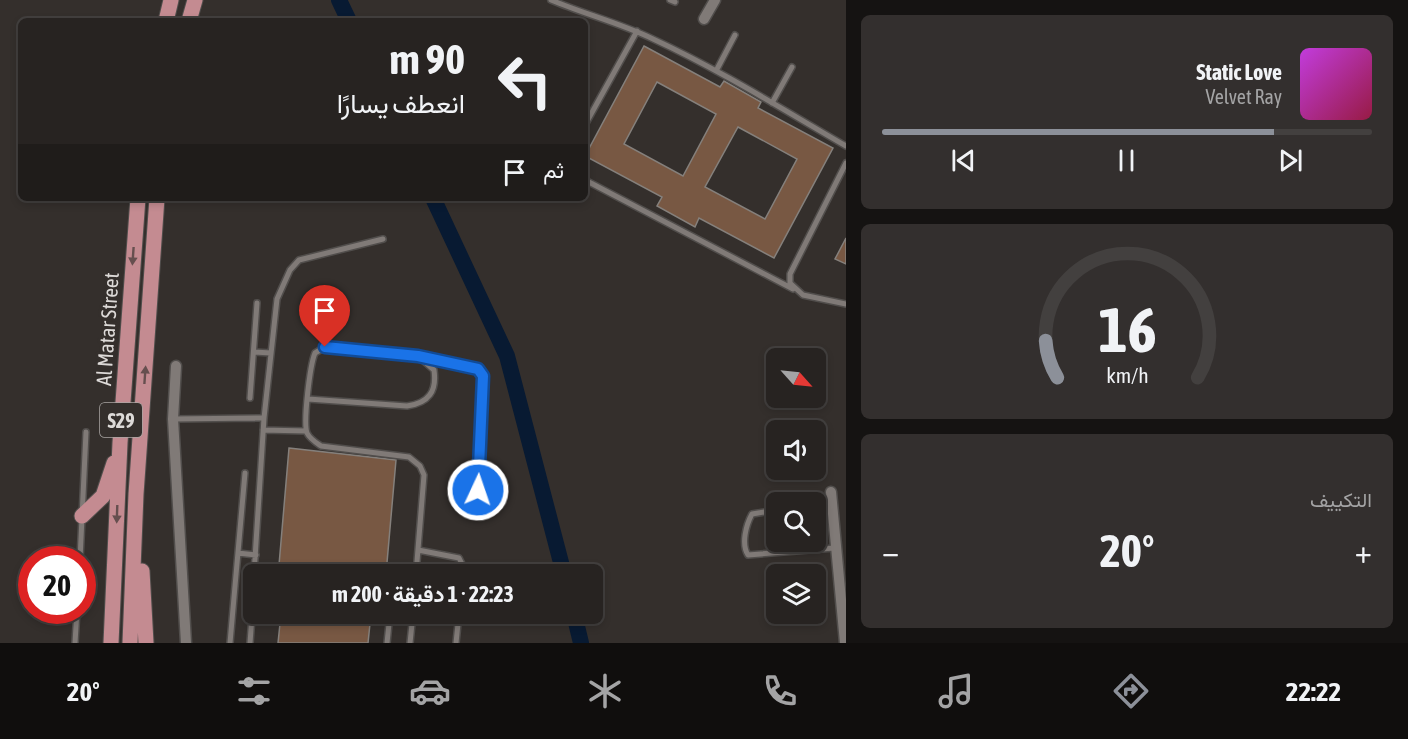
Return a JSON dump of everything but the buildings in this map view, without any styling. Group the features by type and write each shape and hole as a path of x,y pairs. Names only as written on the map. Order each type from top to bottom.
{"main road":[{"path":"167,18 171,0"},
{"path":"190,18 195,0"},
{"name":"Al Matar Street","path":"111,643 120,443 138,201"},
{"name":"Al Matar Street","path":"130,643 136,495 157,201"},
{"path":"82,516 102,496 120,443"},
{"path":"136,495 146,643"}],"street":[{"path":"704,18 715,0"},
{"path":"176,366 173,419 186,643"},
{"path":"831,492 834,548 843,607 845,639"}],"lane":[{"path":"550,0 598,20 637,31 716,71 846,146"},
{"path":"588,120 637,31"},
{"path":"716,71 735,35"},
{"path":"772,103 792,67"},
{"path":"793,289 790,274 846,163"},
{"path":"588,182 802,295 846,304"},
{"path":"255,564 263,430 277,299 290,270 299,260 383,239"},
{"path":"250,399 257,303"},
{"path":"417,564 424,475 420,466 409,457 321,446 312,440 306,431 311,362 315,353 325,347 418,356 470,365 483,376 478,490"},
{"path":"254,351 271,353"},
{"path":"308,399 420,405 428,400 436,384 434,370 418,356"},
{"path":"173,419 264,418"},
{"path":"263,430 306,431"},
{"path":"81,546 86,432"},
{"path":"230,643 245,473"},
{"path":"826,506 832,505"},
{"path":"766,512 752,514 745,535 745,550 748,555 785,552"},
{"path":"826,549 834,548"},
{"path":"418,550 459,558 462,564"},
{"path":"238,553 256,555"},
{"path":"75,643 76,624"},
{"path":"250,643 251,624"},
{"path":"387,643 389,624"},
{"path":"410,643 412,624"},
{"path":"456,643 458,624"}],"waterway":[{"path":"339,0 348,18"},
{"path":"434,201 507,356 561,564"},
{"path":"576,624 581,643"}],"route":[{"path":"325,347 418,356 470,365 478,369 483,376 478,490"}]}
